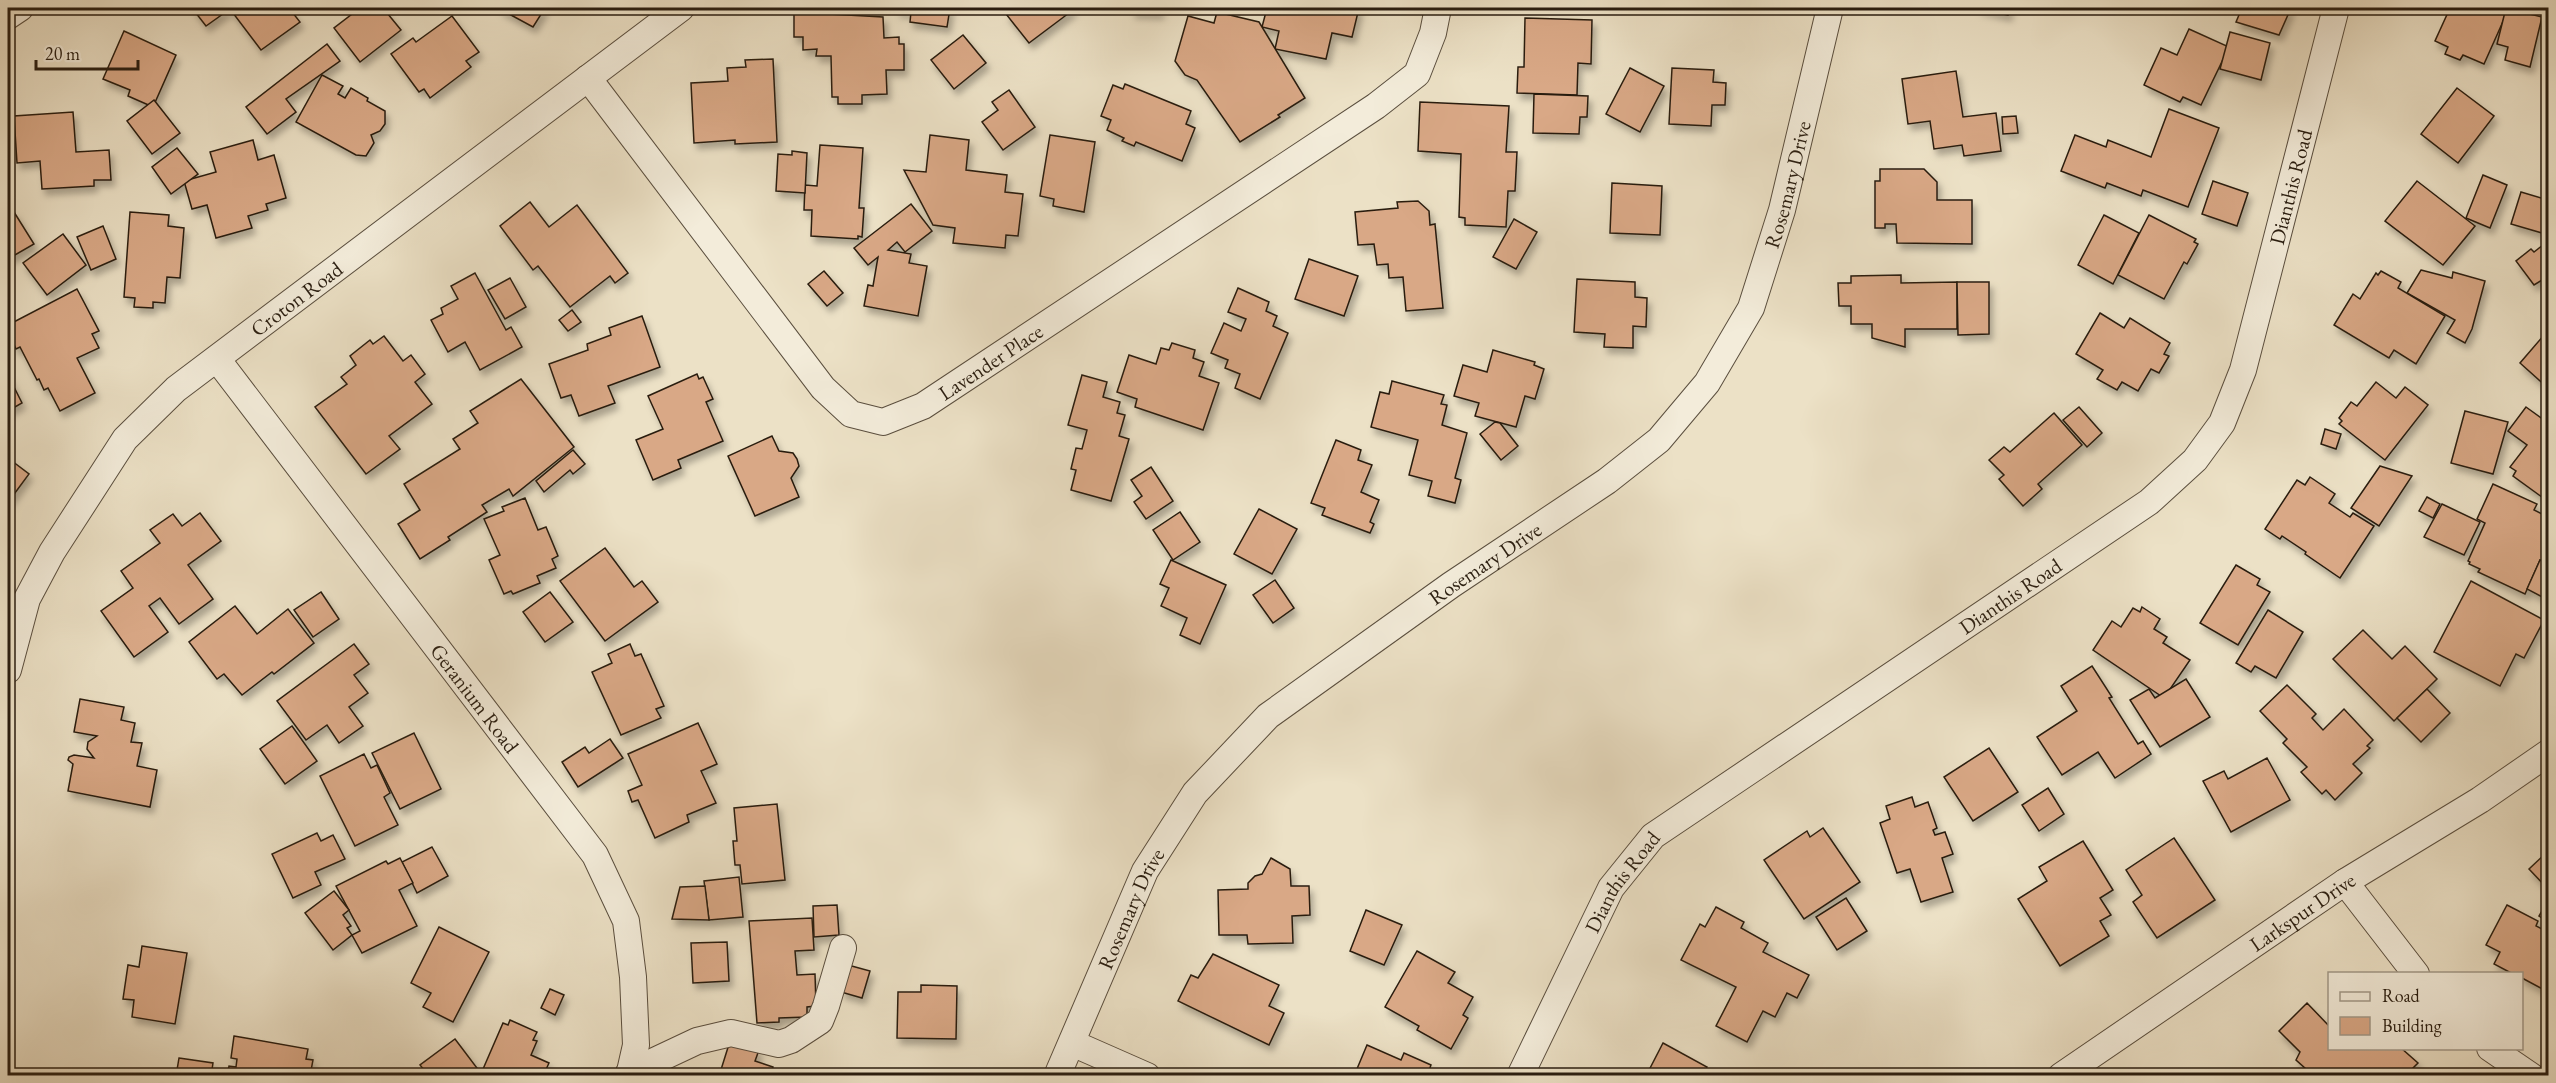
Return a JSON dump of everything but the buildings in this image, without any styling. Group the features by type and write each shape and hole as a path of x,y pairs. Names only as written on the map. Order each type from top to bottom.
{"street":[{"path":"8,16 20,8"},
{"name":"Croton Road","path":"8,670 27,599 52,552 125,439 176,389 681,8"},
{"name":"Lavender Place","path":"588,78 823,388 851,414 883,422 923,406 1376,106 1417,74 1433,33 1438,8"},
{"name":"Rosemary Drive","path":"1057,1076 1145,871 1194,793 1268,716 1451,585 1607,481 1659,440 1707,383 1751,308 1782,210 1827,8"},
{"name":"Dianthis Road","path":"1520,1076 1611,888 1653,836 2149,501 2194,460 2222,423 2243,370 2336,8"},
{"name":"Geranium Road","path":"217,359 595,855 626,921 633,977 636,1045 629,1074"},
{"name":"Larkspur Drive","path":"2061,1076 2345,882 2480,800 2548,753"},
{"path":"2345,882 2414,972"},
{"path":"629,1074 697,1041 731,1033 779,1044 791,1040 819,1021 826,1006 843,948"},
{"path":"1071,1043 1147,1076"},
{"path":"2493,1050 2530,1076"}]}
